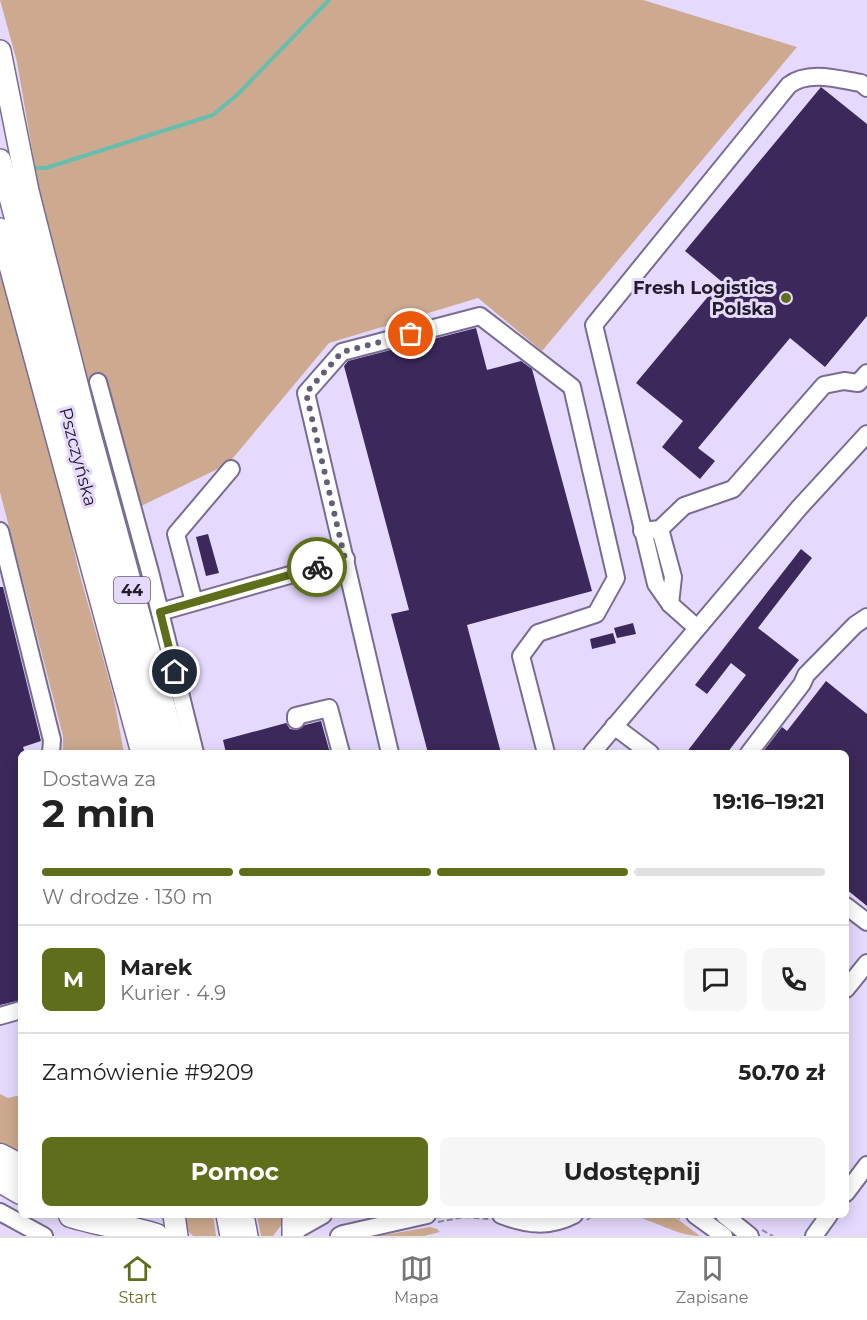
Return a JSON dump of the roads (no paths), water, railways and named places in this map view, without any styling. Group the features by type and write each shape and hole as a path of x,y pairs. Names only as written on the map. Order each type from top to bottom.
{"highway":[{"path":"0,1156 18,1165"},
{"path":"0,1180 18,1190"},
{"path":"81,1218 136,1229 156,1236"}],"main road":[{"path":"0,51 14,128 88,427"},
{"name":"Pszczyńska","path":"0,160 157,750"},
{"name":"Pszczyńska","path":"0,230 141,750"},
{"name":"44","path":"33,289 65,364 88,427 176,750"},
{"name":"44","path":"125,688 130,750"},
{"path":"174,1218 177,1236"},
{"path":"228,1218 231,1236"},
{"path":"244,1218 247,1236"}],"street":[{"path":"697,628 670,604 656,584 594,325 789,85 798,78 812,76 861,83 867,88"},
{"path":"389,750 306,393 342,352 480,316 572,387 616,578 596,614 538,633 521,656 545,750"},
{"path":"642,531 660,529 684,506 733,489 824,384 844,381 858,383 867,373"},
{"path":"98,382 194,750"},
{"path":"594,750 799,507 867,434"},
{"path":"194,602 176,534 231,469"},
{"path":"660,529 673,577 670,604"},
{"path":"0,531 52,740 51,750"},
{"path":"160,612 345,559"},
{"path":"751,750 802,684 806,675 865,622"},
{"path":"296,720 296,716 329,708 340,750"},
{"path":"614,726 646,750"},
{"path":"849,908 867,922"},
{"path":"849,985 867,963"},
{"path":"0,1016 18,1011"},
{"path":"849,1189 867,1165"},
{"path":"0,1212 44,1236"},
{"path":"292,1230 317,1218"},
{"path":"502,1218 518,1221 539,1230 554,1223 579,1219"},
{"path":"699,1218 724,1236"},
{"path":"728,1218 750,1236"},
{"path":"814,1236 828,1218"},
{"path":"339,1236 430,1219"}],"waterway":[{"path":"37,168 46,168 213,115 238,94 329,0"}],"place":[{"name":"Fresh Logistics Polska","path":"786,298"}]}
